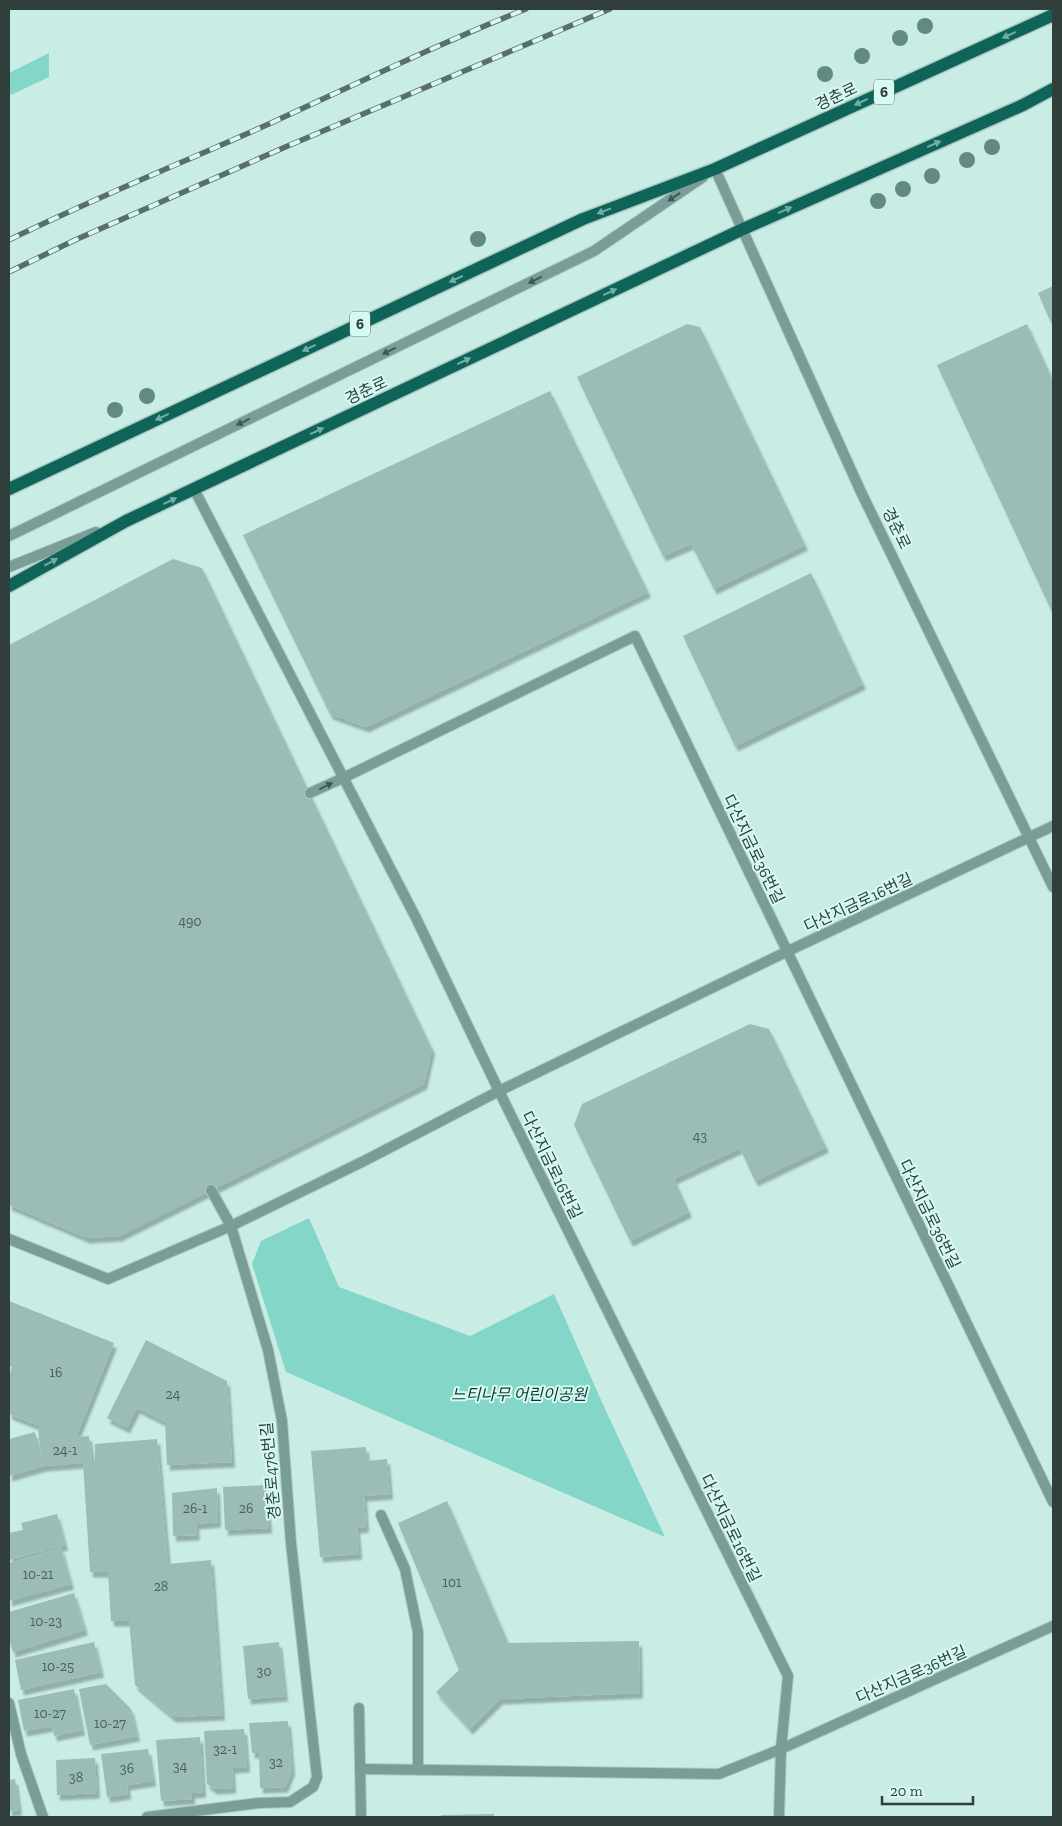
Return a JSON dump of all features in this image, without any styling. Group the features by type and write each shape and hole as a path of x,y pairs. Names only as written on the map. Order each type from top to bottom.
{"main road":[{"name":"경춘로","path":"9,489 583,219 714,169 1053,15"},
{"name":"경춘로","path":"9,586 126,521 741,230 1014,109 1053,89"}],"street":[{"name":"경춘로","path":"714,169 861,492 1030,838"},
{"path":"9,536 594,251 714,169"},
{"path":"9,1239 108,1279 231,1226 364,1162 499,1091 416,918 194,490"},
{"path":"9,567 126,521"},
{"name":"다산지금로36번길","path":"342,778 635,636 1053,1502"},
{"path":"310,794 342,778"},
{"name":"다산지금로16번길","path":"779,1817 781,1749 788,1676 499,1091 786,952 1053,826"},
{"path":"1030,838 1053,887"},
{"name":"경춘로476번길","path":"147,1817 290,1802 313,1787 317,1776 291,1543 282,1421 268,1350 231,1226 211,1190"},
{"path":"381,1515 405,1569 418,1632 418,1770"},
{"name":"다산지금로36번길","path":"360,1770 719,1774 781,1749 1053,1626"},
{"path":"9,1703 21,1754 43,1817"},
{"path":"360,1708 361,1817"}],"green space":[{"path":"49,53 49,77 11,95 9,73"},
{"name":"느티나무 어린이공원","path":"309,1218 339,1287 470,1336 554,1294 665,1537 286,1372 252,1264 261,1241"}],"building":[{"path":"1053,286 1053,327 1038,293"},
{"path":"687,324 700,327 805,545 714,589 691,544 663,556 577,377"},
{"path":"1027,324 1053,381 1053,614 937,365"},
{"path":"550,391 648,592 366,727 330,714 243,535"},
{"path":"173,559 202,568 432,1049 424,1084 119,1236 87,1238 9,1205 9,645"},
{"path":"811,573 863,684 735,746 683,636"},
{"path":"750,1024 769,1029 826,1147 755,1181 740,1148 674,1179 689,1212 630,1241 574,1125 582,1104"},
{"path":"9,1301 114,1343 76,1437 89,1436 92,1460 95,1460 95,1444 157,1439 168,1564 211,1560 222,1715 173,1717 135,1685 129,1621 111,1621 108,1572 90,1572 83,1463 44,1466 9,1476 9,1439 35,1432 41,1455 38,1429 44,1428 9,1414 9,1376 12,1367 9,1366"},
{"path":"146,1340 227,1381 232,1462 167,1465 165,1422 137,1408 127,1428 107,1418"},
{"path":"366,1447 367,1461 387,1459 390,1494 364,1496 366,1527 357,1528 359,1554 320,1557 311,1451"},
{"path":"266,1485 269,1528 225,1530 223,1487"},
{"path":"217,1488 218,1522 196,1524 197,1535 173,1536 172,1493"},
{"path":"447,1501 508,1643 639,1641 640,1693 500,1699 470,1729 436,1692 459,1670 398,1523"},
{"path":"57,1514 65,1545 9,1560 9,1533 23,1530 21,1523"},
{"path":"61,1548 71,1584 9,1601 9,1563"},
{"path":"74,1593 85,1630 13,1652 9,1639 9,1612"},
{"path":"94,1642 101,1672 21,1690 15,1660"},
{"path":"279,1642 285,1696 248,1699 243,1646"},
{"path":"106,1684 131,1709 137,1736 90,1745 79,1689"},
{"path":"74,1689 82,1730 54,1736 52,1726 24,1731 18,1700"},
{"path":"288,1721 292,1770 285,1787 260,1788 259,1753 252,1753 249,1723"},
{"path":"244,1729 247,1767 232,1768 233,1788 214,1789 207,1784 204,1731"},
{"path":"200,1737 203,1792 192,1793 192,1799 161,1801 156,1740"},
{"path":"148,1749 153,1781 127,1785 128,1794 107,1797 101,1754"},
{"path":"95,1758 97,1793 57,1795 56,1760"},
{"path":"15,1779 19,1810 9,1811 9,1780"},
{"path":"494,1814 494,1817 441,1817 441,1815"}],"railway":[{"path":"9,240 430,50 526,9"},
{"path":"9,272 75,240 283,148 610,9"}]}
